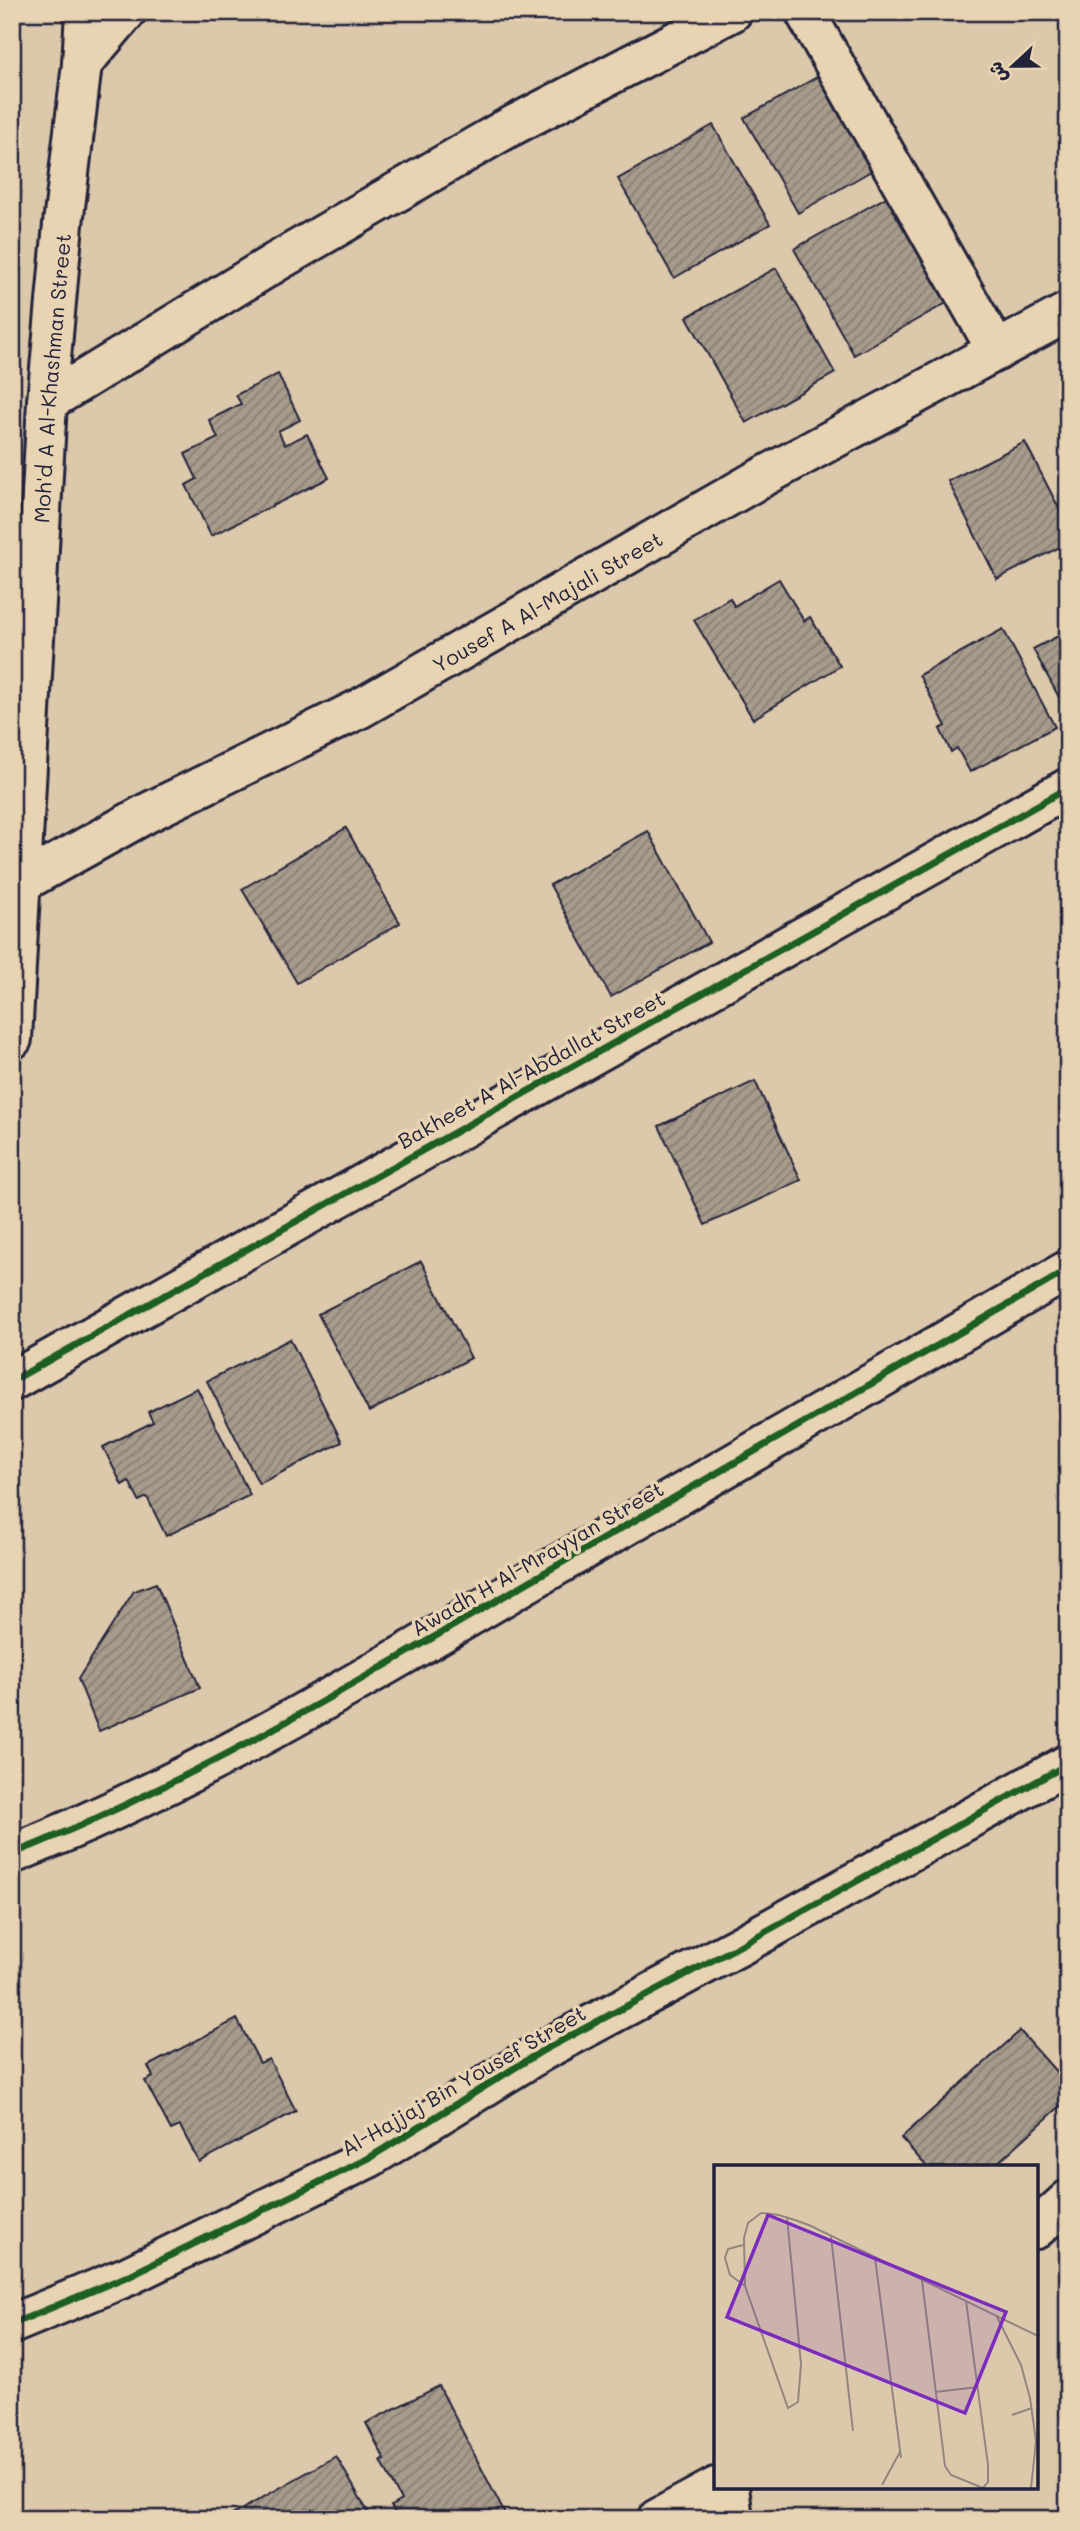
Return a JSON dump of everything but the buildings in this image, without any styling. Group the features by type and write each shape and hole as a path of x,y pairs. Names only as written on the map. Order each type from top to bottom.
{"street":[{"name":"Moh'd A Al-Khashman Street","path":"12,1039 47,402 85,12"},
{"path":"82,64 126,12"},
{"path":"47,402 276,262 504,130 732,12"},
{"path":"805,12 997,351"},
{"name":"Yousef A Al-Majali Street","path":"21,883 147,813 359,709 752,483 1068,312"},
{"name":"Bakheet A Al-Abdallat Street","path":"12,1381 1068,789"},
{"name":"Awadh H Al-Mrayyan Street","path":"12,1854 88,1824 162,1788 393,1661 1068,1270"},
{"name":"Al-Hajjaj Bin Yousef Street","path":"12,2324 128,2276 369,2158 542,2051 743,1944 1068,1764"},
{"path":"1038,2227 1068,2200"},
{"path":"657,2519 714,2488"},
{"path":"729,2489 733,2519"}],"cycle path":[{"path":"12,1381 1068,788"},
{"path":"12,1854 141,1797 266,1733 1068,1270"},
{"path":"12,2324 128,2276 369,2158 542,2051 743,1944 1068,1764"}]}
